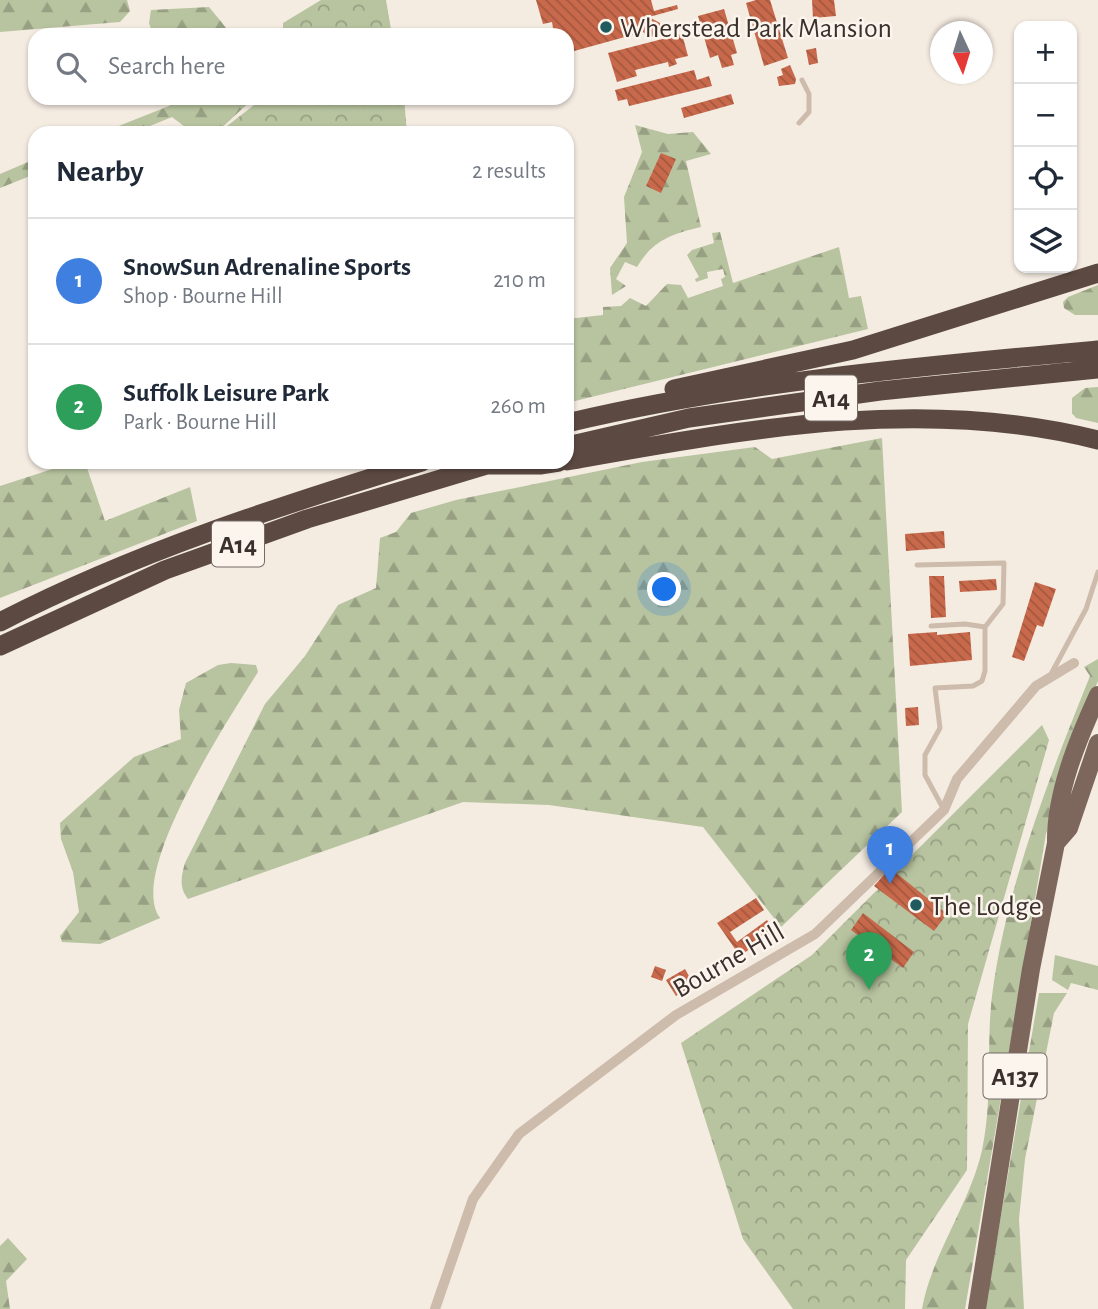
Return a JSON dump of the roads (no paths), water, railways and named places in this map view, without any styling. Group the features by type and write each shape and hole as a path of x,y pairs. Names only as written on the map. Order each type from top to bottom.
{"highway":[{"name":"A14","path":"601,415 638,397 853,350 1098,273"},
{"name":"A14","path":"574,421 684,399 879,373 1098,350"},
{"name":"A14","path":"574,444 689,418 880,391 1098,369"},
{"name":"A14","path":"574,460 769,426 889,418 980,421 1041,428 1098,440"},
{"name":"A14","path":"0,622 161,552 303,499 399,469"},
{"name":"A14","path":"0,646 165,570 307,519 471,469"}],"main road":[{"name":"A137","path":"977,1309 1029,981 1056,843 1056,822 1069,771 1098,695"},
{"name":"A137","path":"1056,843 1069,828 1098,743"}],"street":[{"name":"Bourne Hill","path":"435,1309 473,1199 519,1134 676,1016 815,934 944,810 957,779 1036,687 1074,663"}],"lane":[{"path":"799,122 809,112 809,94 803,80"},
{"path":"918,565 1004,564 1003,604 985,627 985,671 982,681 973,686 935,688 940,728 925,755 925,775 944,810"},
{"path":"1048,679 1086,609 1098,572"},
{"path":"931,626 965,624 985,627"}],"place":[{"name":"Wherstead Park Mansion","path":"606,27"},
{"name":"SnowSun Adrenaline Sports","path":"890,884"},
{"name":"The Lodge","path":"916,905"},
{"name":"Suffolk Leisure Park","path":"869,990"}]}
